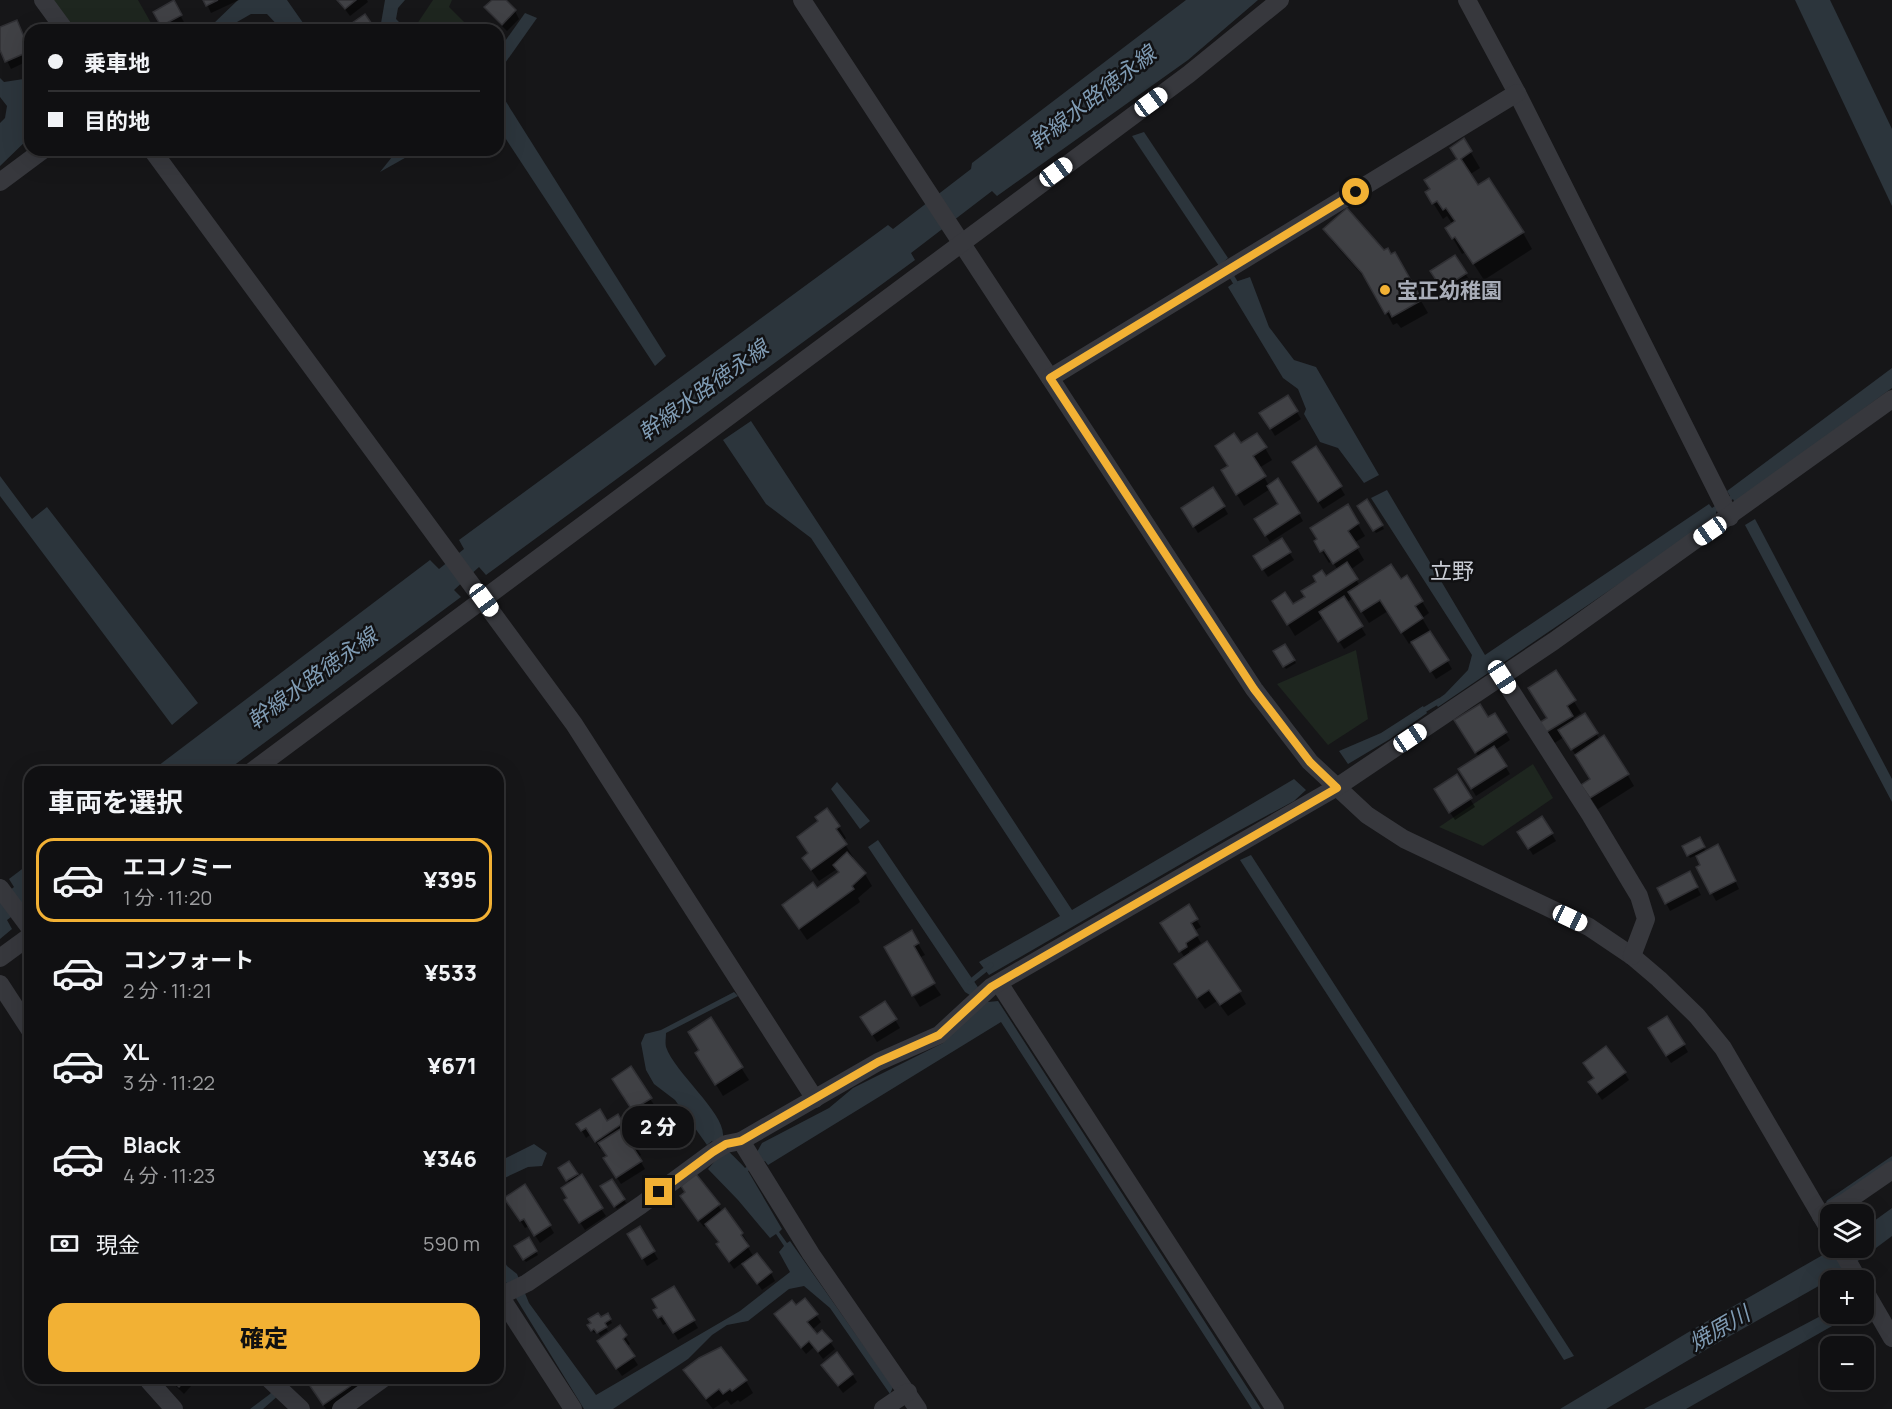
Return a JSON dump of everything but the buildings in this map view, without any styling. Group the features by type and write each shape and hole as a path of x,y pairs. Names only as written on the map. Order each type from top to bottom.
{"street":[{"path":"43,0 61,24"},
{"path":"802,0 1254,689 1310,762 1367,815 1404,839 1589,927 1632,956 1696,1016 1723,1048 1820,1213"},
{"path":"259,766 1189,74 1280,0"},
{"path":"1467,0 1518,93 1730,517"},
{"path":"1050,378 1518,93"},
{"path":"0,182 35,156"},
{"path":"156,156 574,724 814,1099"},
{"path":"504,1294 527,1283 641,1205 737,1153 814,1099 878,1062 939,1035 999,983 1337,788 1502,677 1730,517 1892,399"},
{"path":"1502,677 1639,896 1646,919 1632,956"},
{"path":"0,888 24,920"},
{"path":"0,958 24,940"},
{"path":"999,983 1275,1409"},
{"path":"0,984 24,1021"},
{"path":"737,1153 811,1254 918,1409"},
{"path":"1850,1204 1892,1170"},
{"path":"504,1305 573,1409"},
{"path":"1874,1306 1892,1338"},
{"path":"152,1384 174,1409"},
{"path":"341,1409 376,1384"},
{"path":"275,1386 301,1409"},
{"path":"882,1409 908,1392"}],"shaded area":[{"path":"52,0 138,0 152,24 70,24"},
{"path":"433,0 452,0 449,7 466,24 417,24"},
{"path":"1356,650 1368,719 1328,745 1277,684"},
{"path":"1533,764 1553,798 1483,846 1439,827"}],"water":[{"path":"238,0 287,0 304,24 276,24 267,14 251,14 234,24 213,24"},
{"path":"385,0 405,0 398,8 396,19 401,24 381,24"},
{"name":"幹線水路徳永線","path":"1186,0 1258,0 1188,60 997,196 992,191 911,253 915,260 486,575 479,567 454,590 461,597 233,766 158,766 430,560 439,569 464,549 459,540 888,225 893,229 971,169 972,163"},
{"path":"1795,0 1830,0 1892,129 1892,206"},
{"path":"525,13 537,18 504,65 504,43"},
{"path":"0,78 4,82 24,79 24,143 0,166 0,123 5,118 7,106 0,97"},
{"path":"504,99 666,356 655,366 504,136"},
{"path":"1144,132 1228,258 1219,266 1132,136"},
{"path":"393,156 408,156 380,172"},
{"path":"1250,277 1269,327 1294,360 1316,367 1379,475 1364,483 1338,448 1320,442 1304,414 1306,409 1298,389 1283,378 1228,287"},
{"path":"1892,368 1892,388 1735,503 1733,499 1716,512 1716,518 1438,707 1434,702 1468,670 1472,655 1371,498 1387,490 1485,655 1709,504 1712,508 1730,496 1727,491"},
{"path":"751,421 1072,910 1294,779 1306,790 1294,801 989,975 979,962 1060,916 811,538 766,504 723,440"},
{"path":"0,476 32,519 47,507 198,703 172,725 0,496"},
{"path":"1755,519 1892,779 1892,802 1745,525"},
{"path":"1423,706 1427,713 1348,764 1339,751 1381,733"},
{"path":"837,782 870,821 860,829 831,789"},
{"path":"878,840 988,1002 998,1001 1261,1409 1252,1409 1001,1022 768,1165 765,1161 748,1171 782,1229 779,1232 787,1243 790,1241 893,1387 890,1394 830,1308 804,1286 789,1289 748,1321 727,1325 712,1335 688,1359 613,1409 584,1409 504,1279 504,1261 517,1274 529,1303 596,1395 740,1311 790,1272 779,1252 784,1246 776,1234 770,1238 708,1169 721,1154 712,1141 707,1145 675,1100 654,1084 646,1070 641,1043 645,1034 661,1030 734,992 738,996 666,1033 666,1047 679,1069 716,1116 723,1136 719,1139 745,1168 760,1156 757,1152 762,1143 829,1108 853,1088 943,1043 973,997 965,992 868,847"},
{"path":"1251,855 1574,1356 1564,1360 1240,860"},
{"path":"24,868 24,907 7,920 12,929 0,939 0,898 14,887 9,879"},
{"path":"534,1144 547,1153 542,1166 528,1167 504,1178 504,1157"},
{"path":"1892,1208 1892,1236 1874,1250 1874,1221"},
{"name":"焼原川","path":"1820,1257 1862,1258 1844,1270 1820,1270 1820,1285 1606,1409 1560,1409"},
{"path":"1820,1316 1820,1324 1836,1324 1686,1409 1644,1409"},
{"path":"278,1384 291,1384 263,1409 250,1409 270,1394"}],"waterway":[{"path":"1229,272 1235,282"},
{"path":"1419,713 1439,701"},
{"path":"970,982 991,965"},
{"path":"1829,1202 1892,1159"}],"place":[{"name":"宝正幼稚園","path":"1385,290"}],"district":[{"name":"立野","path":"1452,571"}],"route":[{"path":"659,1192 726,1144 741,1141 878,1062 939,1035 991,987 1337,788 1310,762 1254,689 1050,378 1356,192"}]}
